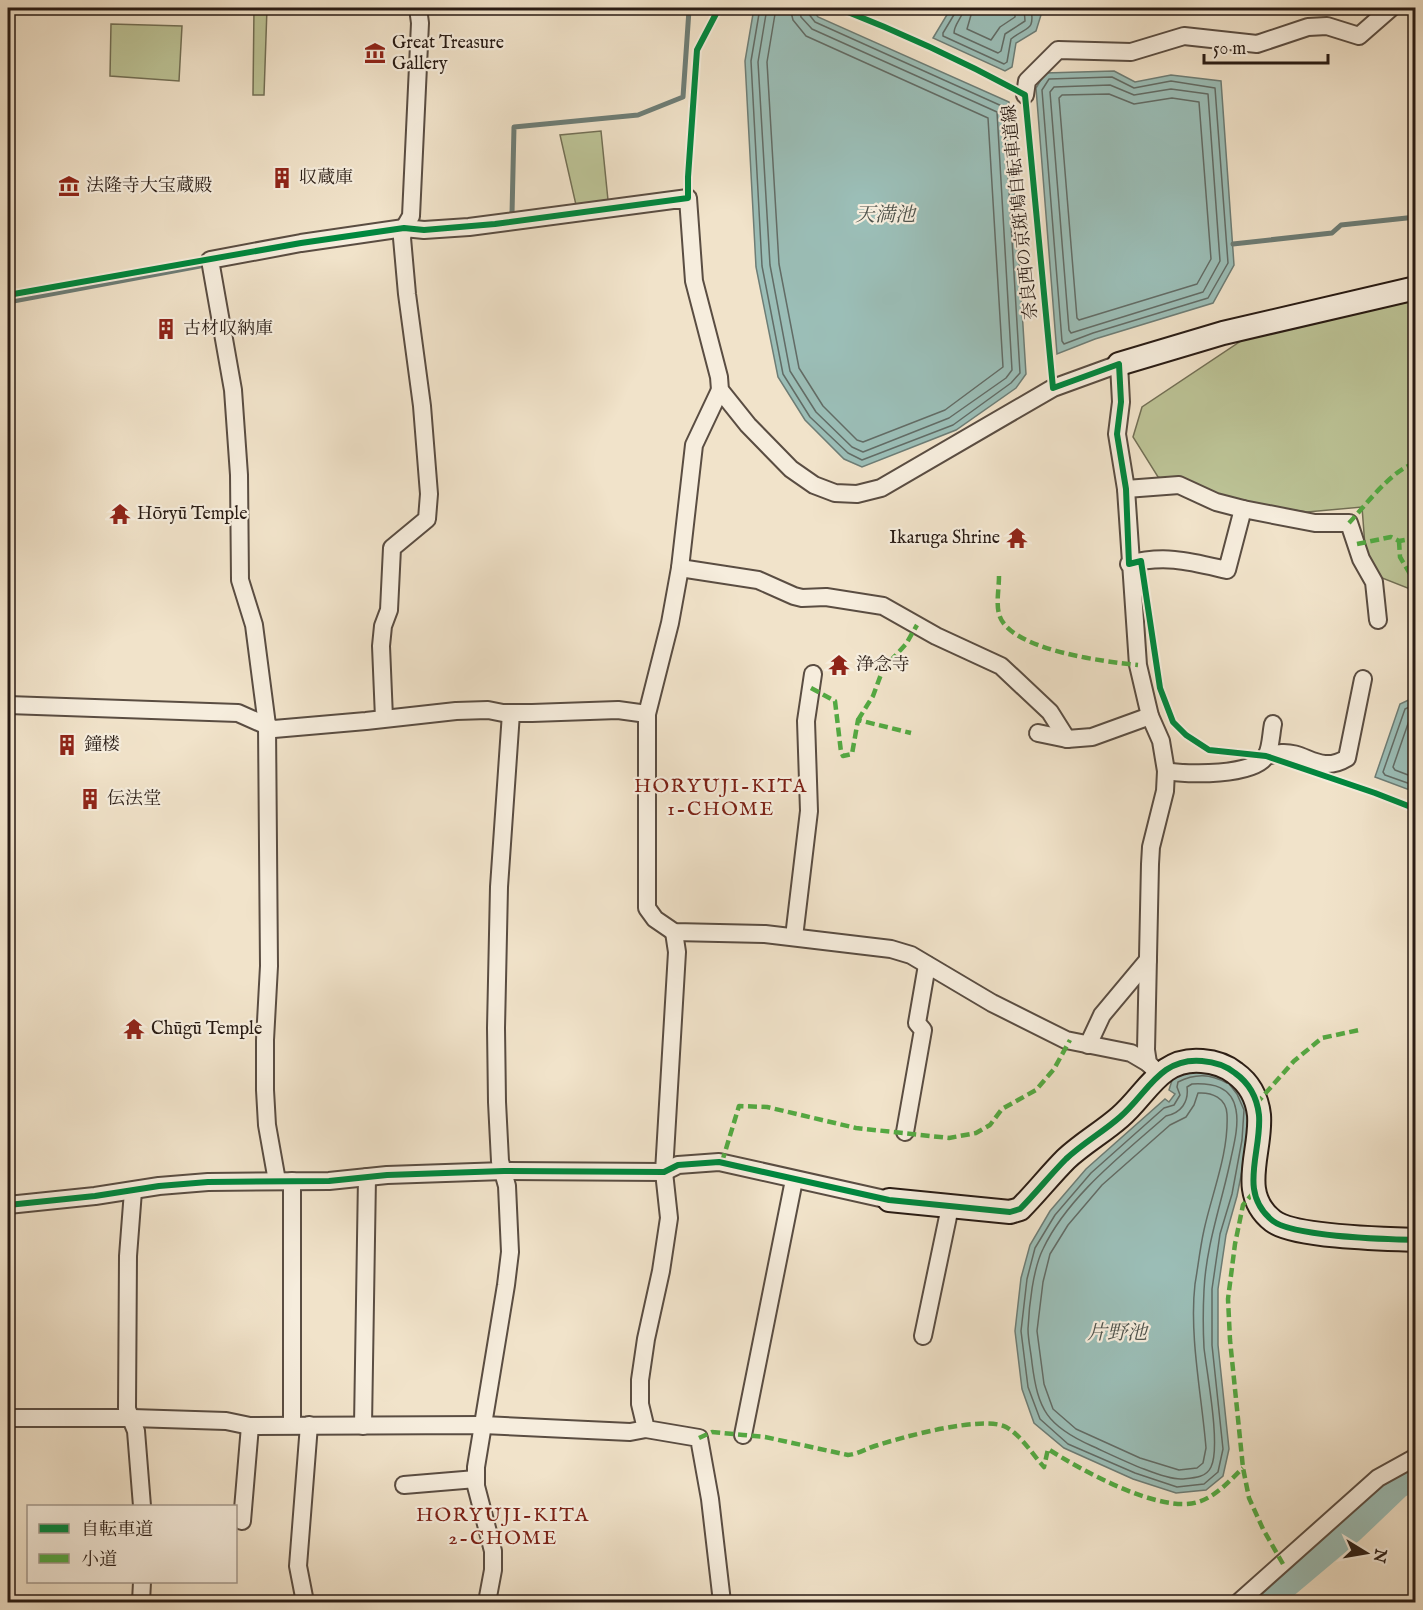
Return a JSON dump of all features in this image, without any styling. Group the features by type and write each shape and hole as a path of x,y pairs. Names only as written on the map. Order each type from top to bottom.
{"street":[{"path":"384,718 381,646 383,626 389,610 392,548 427,519 429,494 422,406 402,238 404,228 411,216 420,23 418,8"},
{"path":"1025,95 1027,81 1058,50 1131,52 1184,36 1257,44 1308,27 1326,26 1359,36 1391,8"},
{"path":"304,1602 298,1566 301,1425 284,1181 267,1125 265,1090 270,944 267,725 254,625 240,580 239,475 233,390 210,260 301,243 404,228 424,230 486,225 688,198 694,280 720,390 748,425 791,469 814,485 835,493 856,494 881,488 1053,388 1119,364 1223,333 1416,288"},
{"path":"1119,364 1121,402 1116,434 1125,489 1138,665 1150,716 1161,741 1166,771 1165,791 1151,847 1146,1050 1153,1068"},
{"path":"720,390 694,445 680,568 670,623 647,714 647,908 655,919 674,932 765,934 891,949 911,955 1019,1017 1066,1040 1131,1053 1153,1068"},
{"path":"1125,489 1179,485 1216,502 1243,509 1315,523 1349,523 1361,559 1374,582 1378,620"},
{"path":"1129,564 1158,558 1179,559 1227,570 1243,509"},
{"path":"680,568 758,580 802,598 826,597 883,606 936,636 1001,666 1050,711 1067,739"},
{"path":"794,937 809,811 806,721 813,674"},
{"path":"1166,771 1194,775 1253,768 1266,756 1282,752 1328,765 1339,763 1347,758 1363,679"},
{"path":"8,705 238,713 274,729 456,711 488,710 511,713 618,710 647,714"},
{"path":"487,1602 494,1551 477,1486 476,1467 510,1252 507,1186 500,1161 497,1113 496,1028 499,887 511,713"},
{"path":"1038,733 1067,739 1092,737 1150,716"},
{"path":"1266,756 1273,724"},
{"path":"646,1429 640,1404 640,1380 669,1218 664,1172 677,952 674,932"},
{"path":"1088,1045 1102,1015 1148,960"},
{"path":"905,1132 923,1030 917,1023 927,965"},
{"path":"8,1205 208,1182 329,1181 504,1171 664,1172 678,1165 719,1162 889,1200 1010,1212 1020,1209 1067,1159 1099,1131 1121,1117 1153,1068 1197,1060 1227,1066 1243,1079 1253,1093 1260,1132 1252,1183 1257,1202 1274,1222 1289,1229 1308,1233 1416,1240"},
{"path":"363,1426 368,1177"},
{"path":"743,1435 794,1180"},
{"path":"133,1191 128,1256 127,1409 136,1431 142,1505"},
{"path":"923,1336 950,1207"},
{"path":"8,1418 226,1421 250,1426 483,1425 630,1432 646,1429 699,1438 710,1499 722,1602"},
{"path":"242,1521 250,1426"},
{"path":"1239,1602 1378,1478 1416,1457"},
{"path":"404,1485 477,1479"},
{"path":"141,1602 142,1583"}],"green space":[{"path":"254,8 267,8 264,95 253,95"},
{"path":"111,24 182,26 179,81 110,76"},
{"path":"601,131 608,200 576,205 560,135"},
{"path":"1415,294 1415,591 1367,572 1362,507 1307,512 1226,500 1158,477 1133,437 1142,407 1256,331"}],"water":[{"name":"天満池","path":"754,8 811,8 818,17 1009,102 1026,374 1016,388 956,430 862,467 844,459 805,420 778,377 756,267 745,61"},
{"path":"951,8 1036,8 1041,15 1036,31 1016,43 1012,67 1005,71 933,38"},
{"path":"1114,71 1135,82 1171,75 1221,81 1234,265 1213,303 1095,339 1057,354 1036,88 1045,73"},
{"path":"1415,697 1415,792 1375,777 1400,704"},
{"name":"片野池","path":"1189,1070 1215,1070 1233,1079 1250,1108 1248,1141 1237,1196 1226,1235 1218,1289 1218,1345 1229,1449 1223,1476 1206,1490 1176,1493 1133,1479 1064,1448 1034,1423 1022,1389 1015,1331 1021,1278 1030,1245 1050,1211 1086,1169 1165,1099 1169,1102 1175,1094 1169,1090 1173,1077"}],"waterway":[{"path":"512,214 514,127 638,115 683,97 689,10 691,8"},
{"path":"1233,244 1332,233 1341,225 1416,217"},
{"path":"8,302 200,266"},
{"path":"1263,1602 1352,1527 1397,1484 1416,1473"}],"marked path":[{"path":"1349,523 1389,480 1398,472 1416,463"},
{"path":"1357,544 1391,537 1399,541 1416,538"},
{"path":"1399,541 1400,557 1416,584"},
{"path":"999,576 999,614 1006,626 1020,637 1060,652 1138,665"},
{"path":"858,720 873,696 883,669 906,644 917,625"},
{"path":"811,688 835,701 843,756 852,754 858,720 911,733"},
{"path":"1256,1104 1294,1061 1322,1038 1359,1030"},
{"path":"722,1162 739,1106 767,1107 856,1128 949,1138 976,1133 990,1125 1002,1109 1036,1090 1054,1069 1070,1040"},
{"path":"1254,1192 1243,1205 1235,1244 1228,1299 1230,1340 1243,1468 1249,1498 1283,1564"},
{"path":"699,1438 712,1432 765,1437 848,1455 890,1441 943,1428 995,1424 1006,1427 1017,1435 1044,1467 1048,1449 1121,1488 1163,1502 1182,1504 1198,1502 1211,1496 1243,1468"}],"cycle path":[{"path":"8,295 301,243 404,228 424,230 495,224 688,198 697,50 719,8"},
{"name":"奈良西の京斑鳩自転車道線","path":"838,8 933,48 1025,95 1053,388 1119,364 1121,402 1117,434 1126,489 1129,564 1141,561 1160,688 1173,722 1186,735 1209,750 1266,756 1416,809"},
{"path":"8,1205 208,1182 329,1181 387,1175 504,1171 664,1172 678,1165 719,1162 889,1200 1010,1212 1020,1209 1066,1159 1120,1117 1165,1071 1188,1061 1202,1061 1220,1064 1231,1070 1244,1081 1254,1096 1259,1115 1254,1185 1256,1198 1262,1210 1273,1221 1300,1231 1320,1234 1416,1240"}],"place":[{"name":"Great Treasure Gallery","path":"375,53"},
{"name":"収蔵庫","path":"282,178"},
{"name":"法隆寺大宝蔵殿","path":"69,186"},
{"name":"古材収納庫","path":"166,329"},
{"name":"Hōryū Temple","path":"120,514"},
{"name":"Ikaruga Shrine","path":"1017,538"},
{"name":"浄念寺","path":"839,665"},
{"name":"鐘楼","path":"67,745"},
{"name":"伝法堂","path":"90,799"},
{"name":"Chūgū Temple","path":"134,1029"}],"district":[{"name":"HORYUJI-KITA 1-CHOME","path":"721,798"},
{"name":"HORYUJI-KITA 2-CHOME","path":"503,1526"}]}
